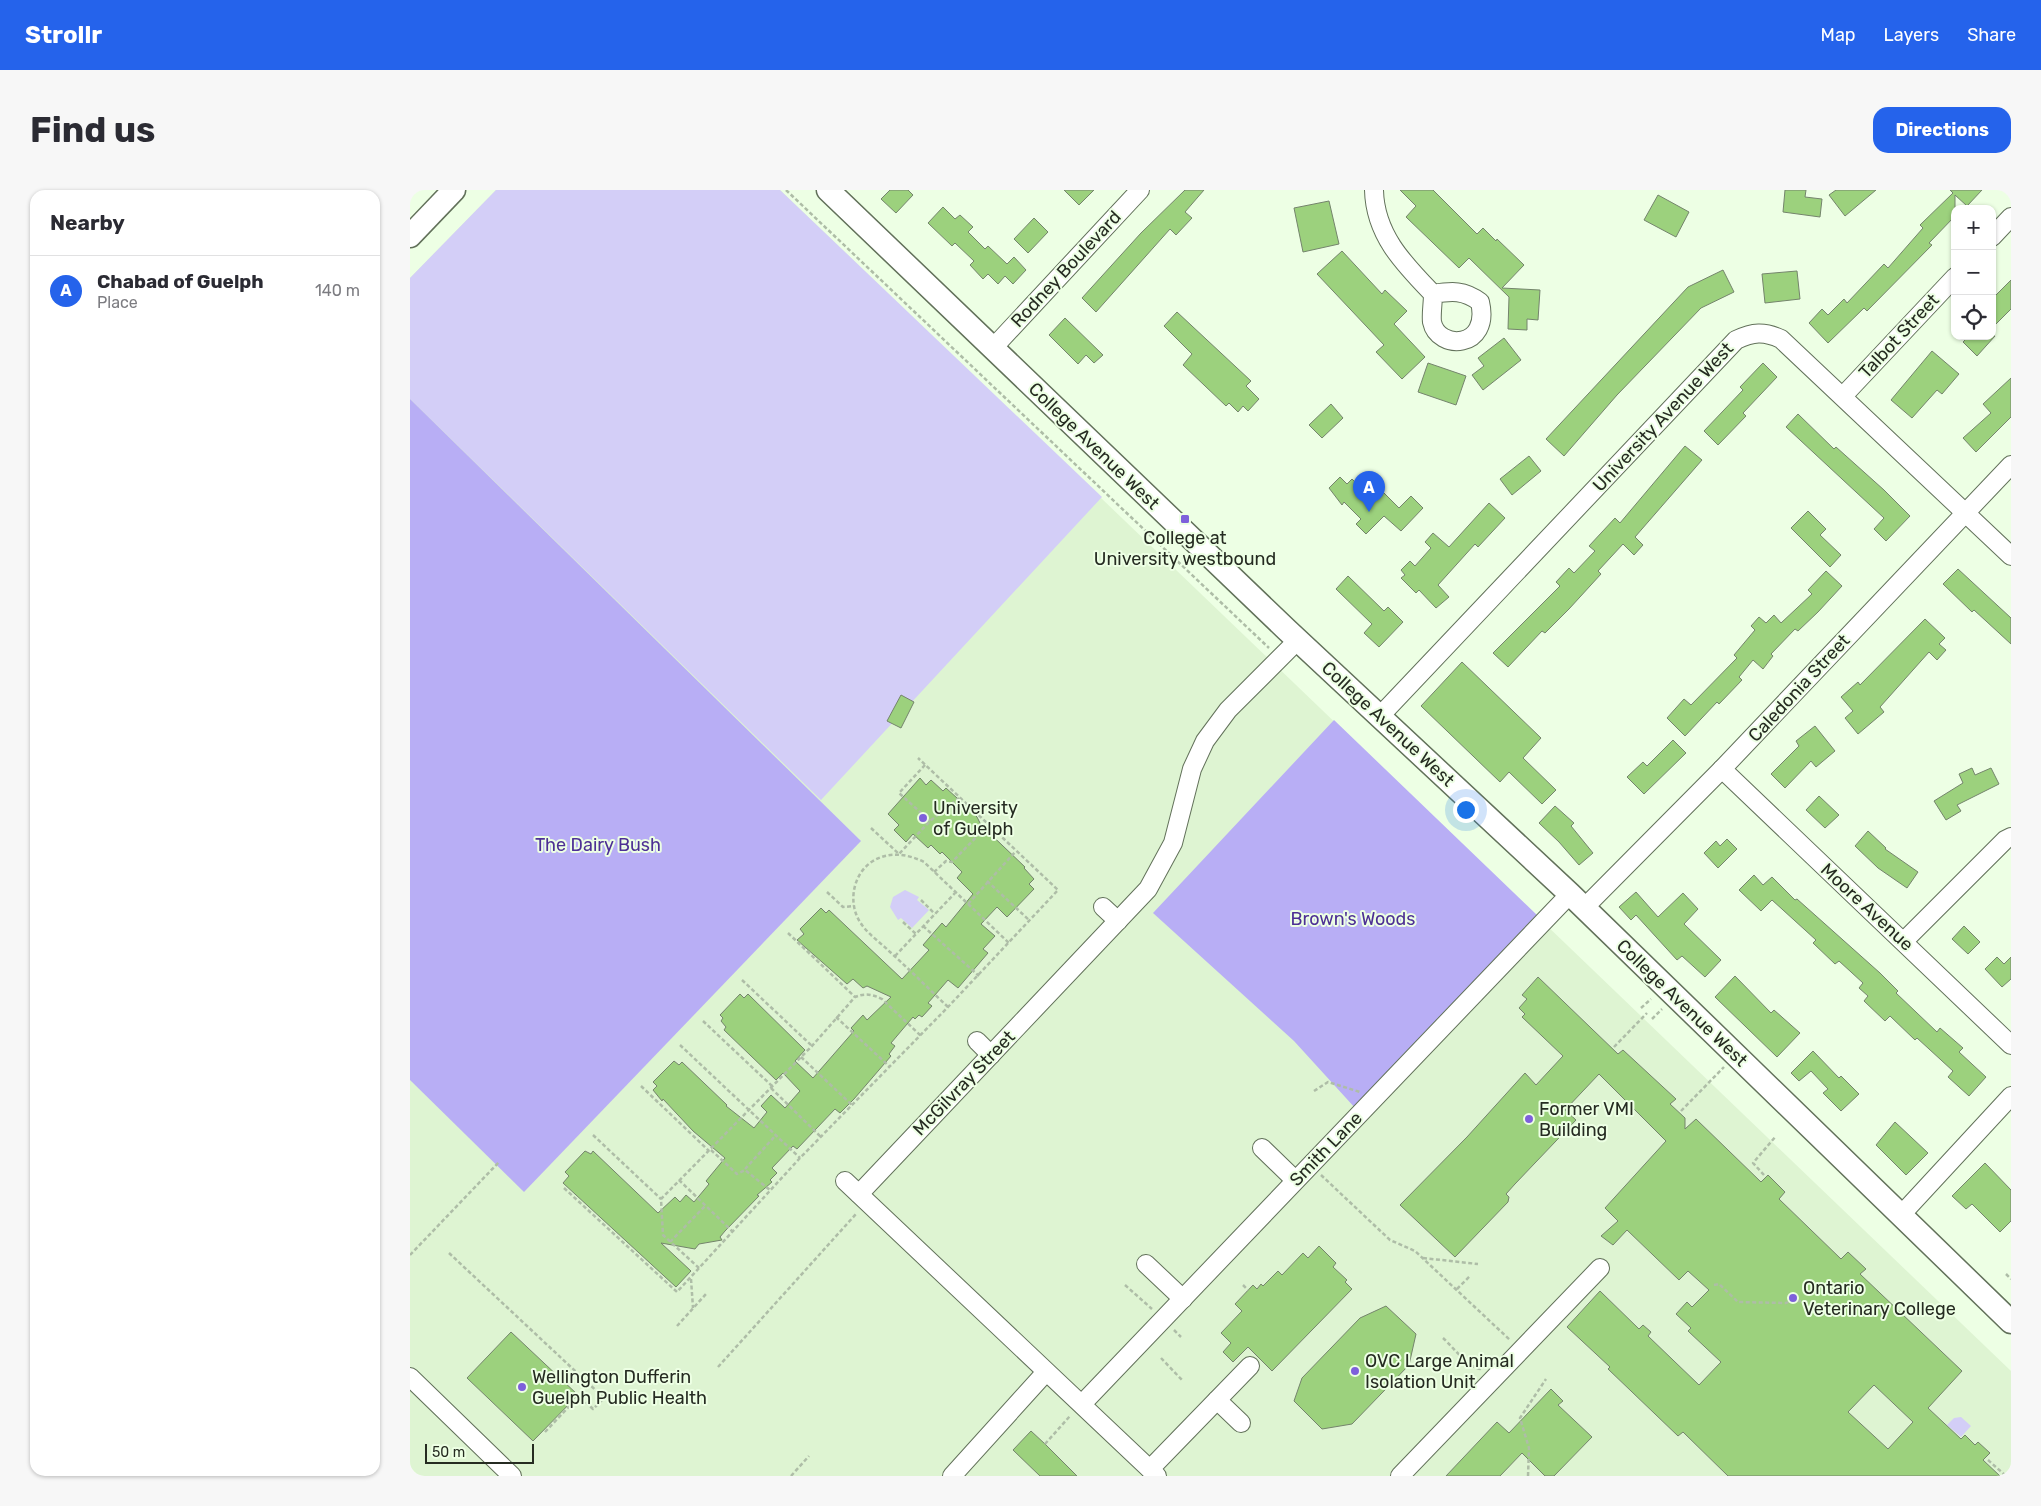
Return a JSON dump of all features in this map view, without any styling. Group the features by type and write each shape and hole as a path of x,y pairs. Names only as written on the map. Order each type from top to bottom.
{"main road":[{"path":"410,236 454,190"},
{"name":"College Avenue West","path":"828,190 1298,640 1577,901 2011,1322"}],"street":[{"name":"Rodney Boulevard","path":"992,349 1140,190"},
{"path":"1374,190 1377,215 1388,242 1399,259 1433,294"},
{"path":"1996,233 2011,217"},
{"name":"Talbot Street","path":"1843,396 1951,281"},
{"name":"University Avenue West","path":"1380,716 1736,340 1752,333 1770,334 1781,339 2011,556"},
{"name":"Caledonia Street","path":"1577,901 1722,769 2011,465"},
{"name":"McGilvray Street","path":"859,1203 990,1055 1148,889 1168,855 1178,830 1192,769 1208,737 1228,710 1298,640"},
{"name":"Moore Avenue","path":"1722,769 2011,1045"},
{"path":"1904,941 2004,840 2011,838"},
{"name":"Smith Lane","path":"1082,1404 1376,1097 1577,901"},
{"path":"1103,907 1118,921"},
{"path":"976,1041 990,1055"},
{"path":"1901,1216 2011,1096"},
{"path":"1262,1148 1295,1180"},
{"path":"845,1181 859,1203 1082,1404 1154,1473 1217,1400 1250,1366"},
{"path":"1146,1264 1183,1299"},
{"path":"1400,1476 1600,1268"},
{"path":"952,1476 1046,1372"},
{"path":"410,1377 512,1476"},
{"path":"1217,1400 1240,1423"}],"path":[{"path":"786,190 1272,651"},
{"path":"564,1188 676,1292 800,1158 979,976 1058,890 918,758"},
{"path":"925,765 899,793 930,821"},
{"path":"898,854 930,821 959,798"},
{"path":"934,872 946,861 952,862 989,824"},
{"path":"871,828 898,854"},
{"path":"968,904 1016,851"},
{"path":"948,1007 862,925 854,906 853,893 856,879 863,868 874,860 898,854 916,858 934,872 1009,943"},
{"path":"988,881 1029,920"},
{"path":"827,892 843,907 854,906"},
{"path":"895,956 955,893"},
{"path":"920,900 935,914"},
{"path":"903,922 916,934"},
{"path":"923,926 979,976"},
{"path":"788,933 855,997"},
{"path":"742,980 812,1046"},
{"path":"699,1268 662,1235 661,1199 679,1180 710,1151 812,1046 855,997 864,994 874,995 882,999 920,1036"},
{"path":"1641,1008 1653,997"},
{"path":"1652,1019 1664,1007"},
{"path":"1614,1047 1646,1013"},
{"path":"836,1017 890,1067"},
{"path":"703,1021 822,1137"},
{"path":"680,1045 800,1158"},
{"path":"1680,1111 1736,1055"},
{"path":"801,1057 852,1105"},
{"path":"1314,1091 1328,1082 1376,1097"},
{"path":"641,1086 737,1174 745,1170 776,1135"},
{"path":"593,1135 661,1199"},
{"path":"1764,1175 1753,1163 1776,1136"},
{"path":"410,1255 499,1162"},
{"path":"1310,1165 1390,1240 1415,1251 1522,1350"},
{"path":"745,1170 770,1190"},
{"path":"679,1180 732,1231"},
{"path":"718,1367 859,1203"},
{"path":"670,1242 705,1206"},
{"path":"449,1253 604,1398 593,1409 578,1396 545,1432"},
{"path":"1422,1258 1478,1264"},
{"path":"2006,1274 2011,1279"},
{"path":"1457,1290 1470,1276"},
{"path":"691,1277 693,1308"},
{"path":"1243,1284 1248,1290"},
{"path":"1714,1285 1718,1284 1738,1302 1786,1304 1792,1300 1812,1303"},
{"path":"677,1326 706,1294"},
{"path":"1443,1338 1477,1368 1487,1368"},
{"path":"1161,1358 1182,1380"},
{"path":"1528,1476 1529,1448 1520,1418 1546,1379"},
{"path":"1045,1444 1082,1404"},
{"path":"791,1476 809,1456"},
{"path":"1988,1460 2006,1476"}],"shaded area":[{"name":"University of Guelph","path":"496,190 780,190 2011,1371 2011,1476 410,1476 410,278"},
{"path":"496,190 780,190 1102,497 821,800 410,399 410,278"},
{"path":"905,890 919,897 917,900 929,910 912,928 901,918 898,920 890,907 893,897"},
{"path":"1961,1417 1971,1426 1961,1437 1947,1425 1954,1418"}],"green space":[{"name":"The Dairy Bush","path":"410,399 861,841 524,1192 410,1080"},
{"name":"Brown's Woods","path":"1334,720 1538,916 1356,1109 1294,1041 1153,913"}],"building":[{"path":"890,190 908,190 913,195 896,213 881,199"},
{"path":"1064,190 1094,190 1079,205"},
{"path":"1185,190 1204,190 1185,212 1192,218 1176,235 1170,229 1096,312 1082,298 1141,233"},
{"path":"1400,190 1433,190 1477,234 1483,228 1496,241 1497,239 1524,265 1502,288 1540,290 1538,320 1527,319 1527,330 1508,329 1509,297 1469,258 1459,268 1406,217 1416,206"},
{"path":"1785,190 1806,190 1805,197 1822,199 1820,217 1783,212"},
{"path":"1836,190 1876,190 1845,216 1829,195"},
{"path":"1950,190 1982,190 1968,205 1955,195 1955,205 1951,205 1951,220 1929,243 1932,245 1867,311 1864,308 1828,343 1809,323 1822,309 1828,315 1844,299 1847,303 1884,264 1888,268 1923,228 1920,225 1953,193"},
{"path":"1658,195 1689,212 1676,237 1644,220"},
{"path":"1329,201 1339,244 1303,252 1294,208"},
{"path":"943,207 955,219 960,215 973,227 968,232 985,249 988,246 1007,264 1014,257 1026,270 1013,284 1005,276 998,284 988,274 983,279 970,265 974,261 955,243 952,246 928,223"},
{"path":"1034,218 1048,232 1028,253 1014,239"},
{"path":"1342,251 1382,294 1385,290 1407,311 1394,324 1425,357 1402,379 1376,352 1384,345 1317,274"},
{"path":"1723,270 1734,292 1701,308 1617,395 1564,456 1546,439 1688,287"},
{"path":"1797,271 1800,299 1765,303 1762,274"},
{"path":"2011,280 2011,309 1996,324 1996,295"},
{"path":"1177,312 1251,381 1246,386 1259,399 1248,411 1243,406 1238,412 1229,403 1226,406 1183,365 1192,354 1164,326"},
{"path":"1065,318 1103,355 1094,363 1086,355 1078,364 1049,335"},
{"path":"1504,338 1521,360 1483,390 1472,375 1484,366 1478,358"},
{"path":"1965,340 1991,340 1977,356 1963,342"},
{"path":"1932,351 1959,374 1942,394 1937,390 1912,418 1891,400"},
{"path":"1428,363 1466,376 1456,405 1418,392"},
{"path":"1763,363 1777,377 1743,413 1746,416 1718,445 1704,431 1743,390 1740,387"},
{"path":"2011,378 2011,417 1976,452 1963,438 1991,413 1983,404"},
{"path":"1331,404 1343,418 1322,438 1309,425"},
{"path":"1798,414 1834,449 1836,447 1884,490 1910,516 1886,541 1874,529 1884,518 1786,427"},
{"path":"1685,446 1702,460 1635,537 1643,545 1634,555 1623,544 1598,571 1601,574 1569,609 1545,633 1542,631 1508,667 1493,653 1560,586 1556,582 1569,568 1574,573 1595,551 1589,546 1615,518 1620,523"},
{"path":"1529,456 1541,471 1512,495 1500,479"},
{"path":"1340,477 1347,484 1352,479 1358,485 1361,481 1374,493 1379,488 1399,508 1411,496 1423,508 1401,531 1384,516 1366,534 1356,524 1361,519 1344,502 1342,505 1329,488"},
{"path":"1489,503 1505,518 1478,547 1475,544 1438,585 1449,597 1436,608 1419,590 1416,593 1401,578 1405,575 1401,570 1410,561 1415,566 1431,548 1425,542 1433,533 1449,547"},
{"path":"1808,511 1826,529 1820,535 1841,555 1830,567 1791,528"},
{"path":"1958,569 2011,618 2011,644 1974,610 1972,612 1943,584"},
{"path":"1826,571 1842,586 1818,612 1798,631 1795,629 1771,654 1773,656 1763,669 1753,660 1739,677 1742,680 1719,704 1717,702 1685,736 1667,718 1684,699 1691,705 1737,658 1734,655 1755,630 1751,626 1759,617 1766,623 1774,615 1781,623 1812,594 1808,590"},
{"path":"1348,576 1384,611 1388,607 1403,622 1379,647 1364,633 1372,624 1336,589"},
{"path":"1925,619 1945,638 1939,644 1946,650 1937,660 1929,652 1880,707 1884,712 1858,734 1845,718 1853,711 1841,697 1858,682 1860,685"},
{"path":"1462,662 1541,738 1523,758 1556,790 1542,804 1509,772 1500,782 1421,706"},
{"path":"901,695 914,702 901,728 887,721"},
{"path":"1815,726 1835,751 1816,767 1811,761 1785,788 1771,774 1799,746 1796,741"},
{"path":"1673,740 1686,753 1644,794 1627,777 1643,762 1647,766"},
{"path":"1972,768 1975,775 1991,768 1999,784 1957,805 1961,811 1946,820 1934,801 1963,783 1959,774"},
{"path":"920,778 926,785 931,780 943,791 946,788 968,808 977,817 981,825 1025,867 1034,879 1029,884 1034,889 1007,917 997,907 981,924 995,936 983,949 988,953 958,988 948,980 928,1003 932,1006 922,1017 919,1015 915,1019 913,1017 891,1043 895,1046 889,1054 891,1056 854,1099 840,1113 835,1109 797,1149 793,1146 772,1168 777,1173 770,1180 772,1182 757,1195 759,1196 725,1231 720,1237 722,1240 699,1244 695,1249 661,1243 691,1271 676,1287 563,1183 569,1176 565,1172 585,1151 591,1154 593,1151 658,1213 675,1197 680,1202 686,1195 694,1202 709,1184 706,1181 725,1158 693,1131 663,1099 662,1101 653,1090 657,1086 653,1082 674,1061 679,1065 682,1062 726,1106 754,1128 767,1112 761,1106 771,1095 785,1108 800,1091 783,1073 776,1080 724,1030 726,1027 721,1021 723,1018 720,1015 740,994 744,998 748,994 805,1050 795,1061 813,1078 854,1031 851,1028 863,1015 867,1020 891,997 867,986 863,988 853,979 847,984 797,940 804,934 800,929 821,908 826,913 829,910 902,979 929,950 923,945 942,923 946,927 973,894 957,878 962,872 942,852 940,854 931,845 928,848 913,834 906,842 894,830 899,825 888,814"},
{"path":"1819,796 1839,815 1825,828 1806,810"},
{"path":"1555,806 1574,823 1571,826 1593,853 1579,865 1539,823"},
{"path":"1868,831 1885,849 1918,872 1907,888 1878,868 1855,846"},
{"path":"1727,839 1737,849 1718,868 1704,853 1716,841 1720,846"},
{"path":"1754,875 1763,885 1772,877 1795,900 1797,899 1880,973 1898,991 1896,993 1937,1032 1940,1028 1963,1048 1959,1052 1986,1077 1969,1096 1948,1077 1953,1071 1917,1038 1915,1040 1890,1016 1885,1021 1864,1001 1868,996 1859,988 1863,983 1839,961 1835,964 1813,943 1816,940 1772,900 1761,911 1739,890"},
{"path":"1636,892 1658,917 1683,893 1698,909 1684,924 1721,960 1705,977 1682,956 1677,960 1636,915 1631,920 1619,907"},
{"path":"1964,926 1980,942 1968,954 1952,939"},
{"path":"1997,957 2004,964 2011,957 2011,979 2002,987 1985,969"},
{"path":"1735,976 1771,1013 1774,1010 1800,1033 1777,1057 1715,997"},
{"name":"Ontario Veterinary College","path":"1538,977 1618,1054 1623,1050 1676,1099 1670,1104 1685,1118 1685,1129 1696,1119 1761,1182 1768,1175 1785,1192 1779,1199 1841,1259 1848,1252 1866,1269 1860,1274 1962,1371 1928,1408 1961,1439 1965,1435 1975,1445 1978,1442 1990,1453 1983,1460 2000,1476 1728,1476 1683,1432 1678,1436 1608,1369 1610,1367 1567,1327 1600,1291 1639,1329 1643,1325 1651,1332 1648,1336 1699,1385 1721,1362 1688,1331 1691,1328 1676,1314 1687,1302 1692,1307 1709,1290 1688,1271 1679,1280 1627,1230 1613,1245 1601,1236 1618,1221 1605,1208 1666,1141 1599,1074 1565,1110 1576,1120 1506,1194 1509,1197 1508,1202 1455,1257 1400,1205 1467,1137 1525,1073 1536,1085 1563,1056 1522,1017 1525,1014 1519,1008 1527,999 1522,995","holes":["1874,1385 1913,1422 1888,1449 1848,1412"]},
{"path":"1813,1051 1839,1078 1841,1076 1859,1094 1841,1111 1823,1093 1828,1089 1811,1071 1799,1081 1791,1073"},
{"path":"1895,1122 1928,1153 1906,1175 1876,1145"},
{"path":"1985,1163 2011,1190 2011,1221 2000,1232 1972,1204 1966,1209 1952,1196"},
{"path":"1319,1246 1336,1263 1333,1267 1347,1280 1345,1282 1352,1289 1272,1371 1248,1347 1233,1362 1223,1352 1231,1343 1221,1333 1242,1311 1235,1304 1253,1285 1257,1289 1261,1284 1263,1286 1278,1271 1282,1275 1303,1253 1308,1258"},
{"name":"OVC Large Animal Isolation Unit","path":"1386,1306 1416,1334 1409,1365 1352,1424 1322,1429 1294,1401 1302,1378 1360,1318"},
{"name":"Wellington Dufferin Guelph Public Health","path":"511,1332 578,1395 533,1441 467,1378"},
{"path":"1551,1389 1563,1401 1558,1405 1592,1437 1554,1476 1545,1476 1522,1453 1500,1476 1446,1476 1497,1422 1509,1433"},
{"path":"1031,1431 1077,1476 1040,1476 1013,1450"}],"place":[{"name":"Chabad of Guelph","path":"1369,512"},
{"name":"College at University westbound","path":"1185,519"},
{"name":"University of Guelph","path":"923,818"},
{"name":"Former VMI Building","path":"1529,1119"},
{"name":"Ontario Veterinary College","path":"1793,1298"},
{"name":"OVC Large Animal Isolation Unit","path":"1355,1371"},
{"name":"Wellington Dufferin Guelph Public Health","path":"522,1387"}]}
